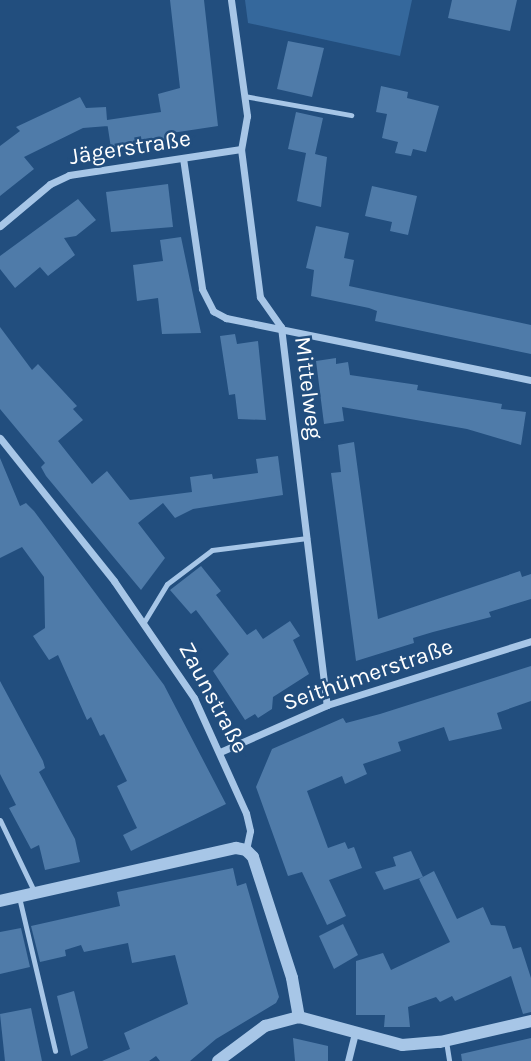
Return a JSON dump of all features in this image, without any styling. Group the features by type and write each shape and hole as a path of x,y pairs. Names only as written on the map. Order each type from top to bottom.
{"street":[{"name":"Mittelweg","path":"231,0 247,116 241,149 260,297 281,327 327,705"},
{"name":"Jägerstraße","path":"0,226 50,184 69,174 241,149"},
{"path":"183,158 206,303 226,318 281,327 531,380"},
{"name":"Zaunstraße","path":"0,438 144,621 194,698 246,813 250,831 246,850 261,880 296,992 299,1017"},
{"name":"Seithümerstraße","path":"220,752 327,705 531,641"},
{"path":"0,901 236,848 246,850"},
{"path":"218,1061 258,1030 299,1017 402,1045 446,1041 531,1021"},
{"path":"348,1061 355,1033"}],"lane":[{"path":"244,96 351,115"},
{"path":"144,621 167,584 212,550 308,537"},
{"path":"0,820 35,894"},
{"path":"19,897 55,1051"},
{"path":"446,1041 449,1061"}],"shaded area":[{"path":"245,0 412,0 400,56 248,23"}],"building":[{"path":"170,0 204,0 218,126 165,134 166,140 111,148 108,126 83,128 24,157 34,169 0,196 0,146 20,131 16,127 80,97 86,108 106,107 107,120 161,112 158,94 180,88"},
{"path":"452,0 517,0 510,31 448,18"},
{"path":"288,41 324,48 312,97 277,89"},
{"path":"381,86 408,92 407,98 439,106 426,152 413,149 411,156 395,153 398,142 382,138 387,114 376,112"},
{"path":"296,112 323,118 315,154 327,157 321,207 297,201 306,153 288,149"},
{"path":"168,184 173,227 111,232 106,192"},
{"path":"372,186 417,196 408,235 390,231 392,222 365,216"},
{"path":"78,199 96,220 76,236 64,238 75,255 48,276 40,267 15,288 0,269 0,256"},
{"path":"316,226 349,233 344,258 354,260 349,286 531,325 531,354 375,321 377,311 311,296 314,270 306,268"},
{"path":"181,237 201,333 162,334 158,298 137,301 133,265 163,261 160,240"},
{"path":"0,327 32,370 38,364 77,406 73,409 83,420 58,441 92,484 107,471 130,500 192,492 190,477 212,474 213,479 258,473 256,459 278,456 283,495 193,509 175,518 163,503 138,523 165,558 141,590 46,476 41,467 45,463 0,409"},
{"path":"235,334 237,344 258,341 266,420 238,419 235,394 229,395 220,336"},
{"path":"336,358 336,364 348,362 350,375 418,385 417,390 502,404 501,409 526,412 521,445 467,429 342,407 344,421 324,424 316,361"},
{"path":"354,442 378,619 520,571 522,577 531,574 531,599 489,612 491,617 413,638 414,643 356,661 331,473 341,472 338,445"},
{"path":"0,458 20,506 26,503 34,511 164,685 226,804 131,851 123,835 137,828 117,786 127,781 104,734 100,736 91,717 87,720 58,655 49,660 33,636 45,628 44,577 22,547 0,558"},
{"path":"201,566 221,591 216,595 247,635 256,629 263,639 290,621 300,636 293,640 309,674 273,697 272,709 258,718 255,714 245,720 213,671 229,654 196,610 191,614 170,590"},
{"path":"531,666 531,701 497,713 502,729 449,741 444,727 398,742 401,751 363,764 367,774 345,784 342,776 307,791 328,848 345,842 348,849 354,847 362,868 329,880 346,916 327,925 302,872 288,876 256,787 272,749 343,718 346,723 380,714"},
{"path":"0,681 43,761 45,768 39,772 75,839 80,862 45,870 39,845 31,849 9,808 16,805 0,774"},
{"path":"411,851 423,877 384,890 375,872 396,866 393,857"},
{"path":"233,868 237,886 246,883 279,997 276,1003 216,1039 190,1061 160,1061 156,1056 149,1061 102,1061 130,1049 124,1033 188,1004 175,955 132,963 128,943 84,952 81,945 65,950 66,956 40,962 31,926 120,906 117,892"},
{"path":"434,871 457,919 483,907 491,925 505,926 513,949 521,947 531,978 531,1012 523,1014 511,976 455,1001 452,996 440,1002 436,997 408,1007 410,1027 384,1027 385,1015 356,1015 356,961 383,953 391,970 450,942 419,879"},
{"path":"343,924 358,955 334,969 319,936"},
{"path":"21,928 30,967 0,974 0,932"},
{"path":"74,991 88,1048 71,1056 57,996"},
{"path":"31,1008 42,1061 5,1061 0,1014"},
{"path":"293,1038 328,1046 328,1061 295,1061"},
{"path":"531,1038 531,1061 462,1061 461,1054"}]}
